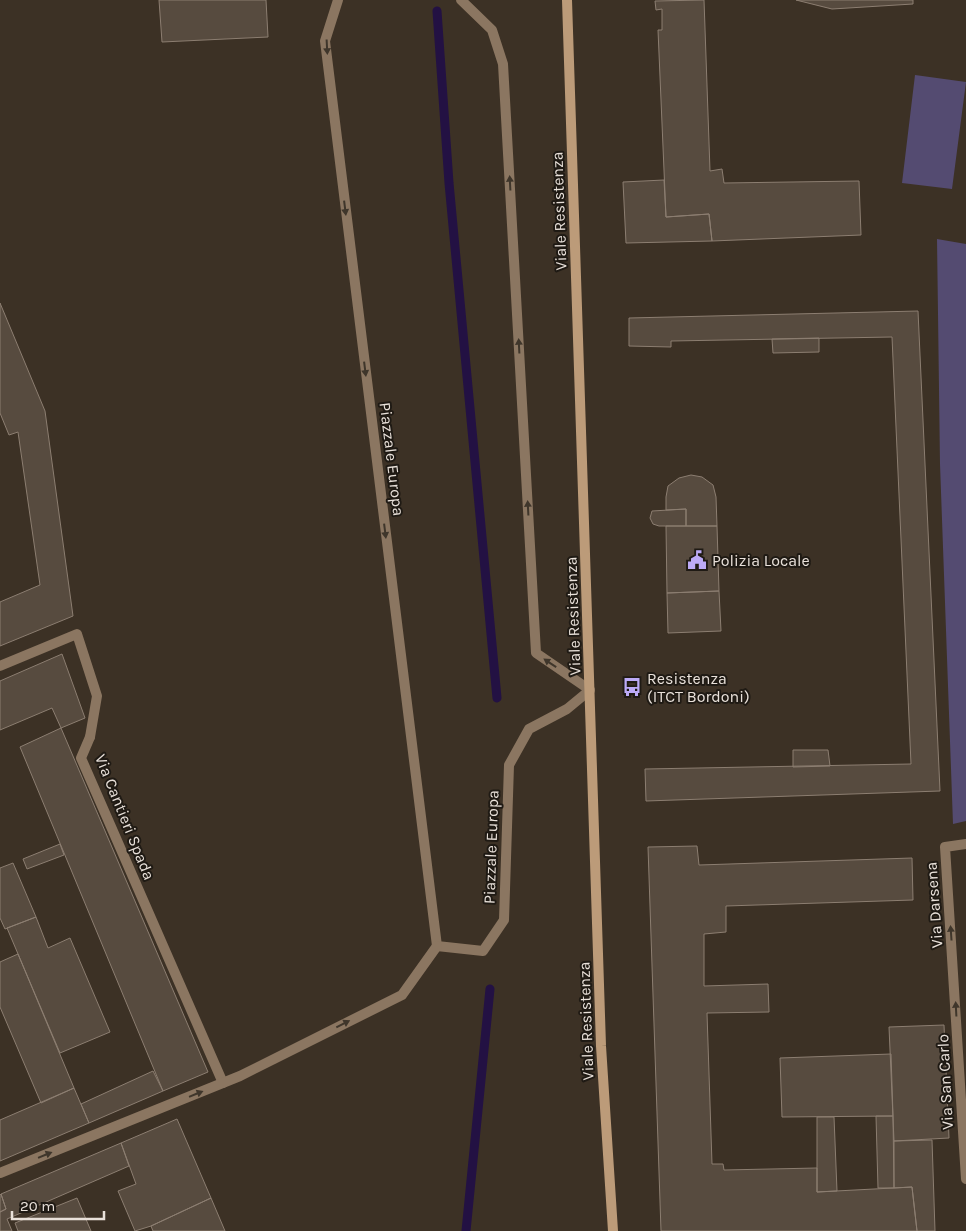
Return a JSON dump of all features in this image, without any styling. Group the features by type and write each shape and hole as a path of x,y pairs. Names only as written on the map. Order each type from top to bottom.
{"main road":[{"name":"Viale Resistenza","path":"567,0 601,1046 613,1231"}],"street":[{"name":"Piazzale Europa","path":"338,0 325,41 436,946 483,951 504,920 509,765 529,729 567,709 590,690"},
{"path":"461,0 492,30 503,64 536,653 590,690"},
{"name":"Via Cantieri Spada","path":"0,666 77,634 97,696 90,737 82,758 223,1083"},
{"name":"Via Darsena","path":"954,982 945,847 966,844"},
{"path":"0,1173 240,1076 402,995 436,946"},
{"name":"Via San Carlo","path":"954,982 966,1180"}],"shaded area":[{"path":"915,75 966,82 952,189 902,183"},
{"path":"937,239 966,244 966,821 953,824 940,464"}],"building":[{"path":"159,0 266,0 268,37 162,42"},
{"path":"704,0 710,171 722,169 724,183 859,181 861,235 712,241 709,214 666,217 658,30 662,30 662,9 656,10 655,1"},
{"path":"796,0 913,0 913,4 832,9"},
{"path":"664,180 666,217 709,214 712,241 626,243 623,182"},
{"path":"0,303 45,411 73,616 0,646 0,602 40,585 18,432 9,435 0,413"},
{"path":"918,311 940,791 646,801 645,769 911,764 892,337 671,341 671,347 629,346 629,318"},
{"path":"819,338 819,352 773,353 772,339"},
{"path":"691,475 702,477 713,485 716,497 717,526 686,526 686,509 666,510 668,486 679,478"},
{"path":"686,509 686,526 659,526 653,524 650,518 652,511"},
{"path":"666,526 717,526 719,591 667,593"},
{"path":"719,591 721,631 668,633 667,593"},
{"path":"62,654 85,718 61,728 52,708 0,730 0,681"},
{"path":"61,728 208,1072 163,1091 20,747"},
{"path":"793,750 828,750 830,766 793,767"},
{"path":"60,844 64,855 27,869 23,859"},
{"path":"697,846 699,865 912,858 913,900 726,906 726,932 704,934 704,986 768,984 769,1012 707,1013 712,1164 723,1164 724,1170 817,1168 817,1192 912,1187 917,1231 661,1231 648,847"},
{"path":"13,863 36,917 5,929 0,918 0,868"},
{"path":"36,917 48,948 70,938 110,1032 60,1053 7,928"},
{"path":"18,954 74,1088 41,1103 0,1007 0,962"},
{"path":"944,1025 949,1138 894,1141 889,1027"},
{"path":"891,1054 893,1116 782,1117 780,1058"},
{"path":"153,1071 163,1091 89,1123 81,1104"},
{"path":"74,1088 89,1123 0,1161 0,1120"},
{"path":"876,1116 893,1116 894,1188 878,1188"},
{"path":"817,1117 834,1117 837,1191 817,1192"},
{"path":"177,1119 211,1198 151,1226 135,1231 118,1191 136,1184 121,1143"},
{"path":"932,1140 935,1231 917,1231 912,1187 894,1188 894,1141"},
{"path":"121,1143 129,1166 7,1219 12,1231 0,1231 0,1212 6,1209 1,1194"},
{"path":"0,1195 6,1209 0,1212"},
{"path":"77,1198 91,1231 18,1231 15,1223"},
{"path":"211,1198 225,1231 153,1231 151,1226"}],"waterway":[{"path":"437,11 449,183 497,698"},
{"path":"466,1231 490,989"}],"place":[{"name":"Polizia Locale","path":"697,560"},
{"name":"Resistenza (ITCT Bordoni)","path":"632,687"}]}
